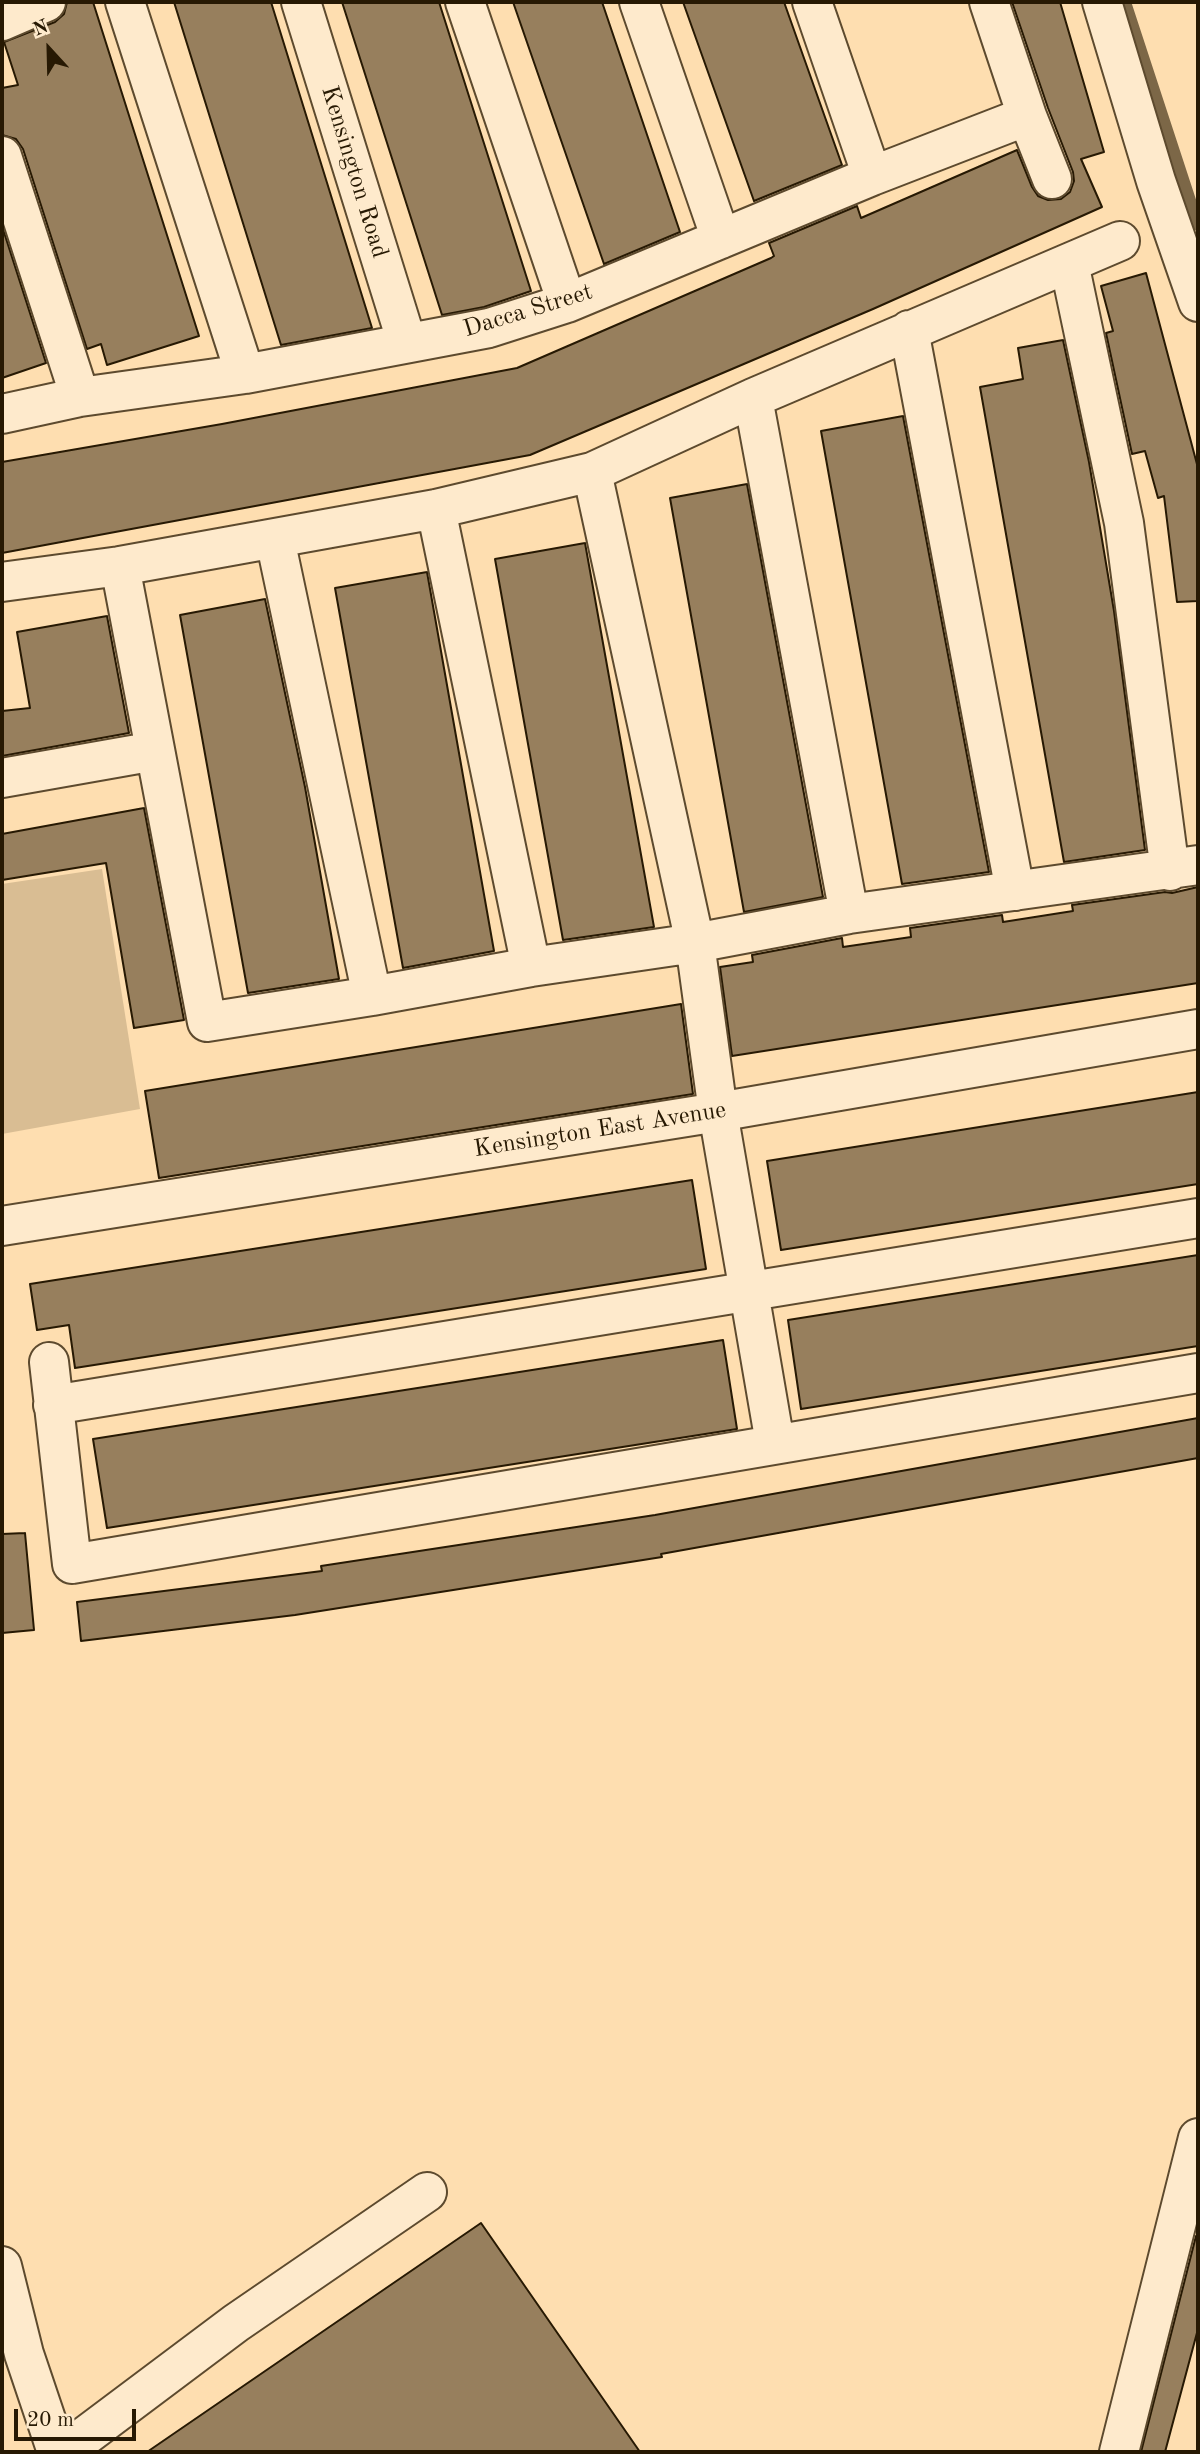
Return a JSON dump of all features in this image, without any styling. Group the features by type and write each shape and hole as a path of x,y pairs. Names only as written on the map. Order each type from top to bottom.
{"street":[{"path":"2,21 46,2"},
{"path":"125,2 245,374"},
{"name":"Kensington Road","path":"302,2 407,342"},
{"path":"465,2 568,303"},
{"path":"639,2 721,239"},
{"path":"812,2 872,176"},
{"path":"989,2 1027,116 1052,179"},
{"path":"1102,2 1156,181 1198,302"},
{"name":"Dacca Street","path":"2,414 80,397 245,374 489,328 568,303 872,176 1027,116"},
{"path":"2,156 80,397"},
{"path":"2,582 120,566 436,509 592,472 753,398 1120,241"},
{"path":"120,566 207,1022 531,967 695,943 849,914 1184,868 1124,523 1069,263"},
{"path":"909,330 1015,891"},
{"path":"753,398 849,914"},
{"path":"592,472 695,943 718,1112 775,1443"},
{"path":"436,509 531,967"},
{"path":"275,538 372,996"},
{"path":"2,778 155,751"},
{"name":"Kensington East Avenue","path":"2,1226 718,1112 1198,1029"},
{"path":"53,1405 1198,1218"},
{"path":"49,1362 72,1564 1198,1373"},
{"path":"1119,2452 1198,2138"},
{"path":"64,2452 236,2323 427,2192"},
{"path":"2,2266 24,2354 57,2452"}],"shaded area":[{"path":"102,869 140,1109 2,1134 2,884"}],"building":[{"path":"67,2 93,2 199,336 107,365 101,344 87,349 23,149 16,139 2,135 2,88 18,85 4,42 55,22 64,14"},
{"path":"174,2 271,2 372,328 281,345"},
{"path":"342,2 439,2 531,291 484,307 442,315"},
{"path":"513,2 602,2 680,232 604,264"},
{"path":"683,2 784,2 842,165 754,201"},
{"path":"1012,2 1060,2 1104,152 1081,159 1102,207 873,309 530,455 2,553 2,462 222,424 517,368 771,258 774,256 769,243 857,206 861,218 1017,150 1038,196 1048,200 1061,199 1070,192 1074,181 1073,172"},
{"path":"2,226 46,363 2,378"},
{"path":"1146,273 1198,468 1198,601 1177,602 1164,496 1158,498 1145,451 1132,454 1106,333 1113,331 1101,286"},
{"path":"1063,340 1089,462 1114,611 1145,850 1064,862 980,387 1023,379 1018,348"},
{"path":"903,416 989,872 902,884 821,431"},
{"path":"747,484 823,897 744,912 670,498"},
{"path":"585,543 654,927 563,940 495,559"},
{"path":"427,572 494,951 403,968 335,588"},
{"path":"265,599 305,787 339,979 248,993 180,615"},
{"path":"107,616 129,733 2,756 2,711 30,708 17,632"},
{"path":"144,808 184,1020 134,1028 106,863 2,880 2,834"},
{"path":"1198,887 1198,983 732,1056 720,967 753,962 752,955 842,938 843,947 911,937 910,928 1002,915 1003,922 1073,911 1072,905 1172,893"},
{"path":"681,1004 693,1094 159,1178 145,1091"},
{"path":"1198,1092 1198,1184 781,1250 767,1161"},
{"path":"692,1180 706,1269 75,1368 69,1325 37,1330 30,1284"},
{"path":"1198,1255 1198,1346 801,1409 788,1320"},
{"path":"723,1340 737,1429 107,1528 93,1439"},
{"path":"1198,1418 1198,1458 661,1554 662,1557 295,1615 81,1641 77,1602 322,1571 321,1566 655,1515"},
{"path":"25,1533 34,1630 2,1633 2,1534"},
{"path":"481,2223 640,2452 147,2452"},
{"path":"1196,2236 1198,2329 1165,2452 1141,2452"}],"waterway":[{"path":"1125,2 1198,225"}]}
